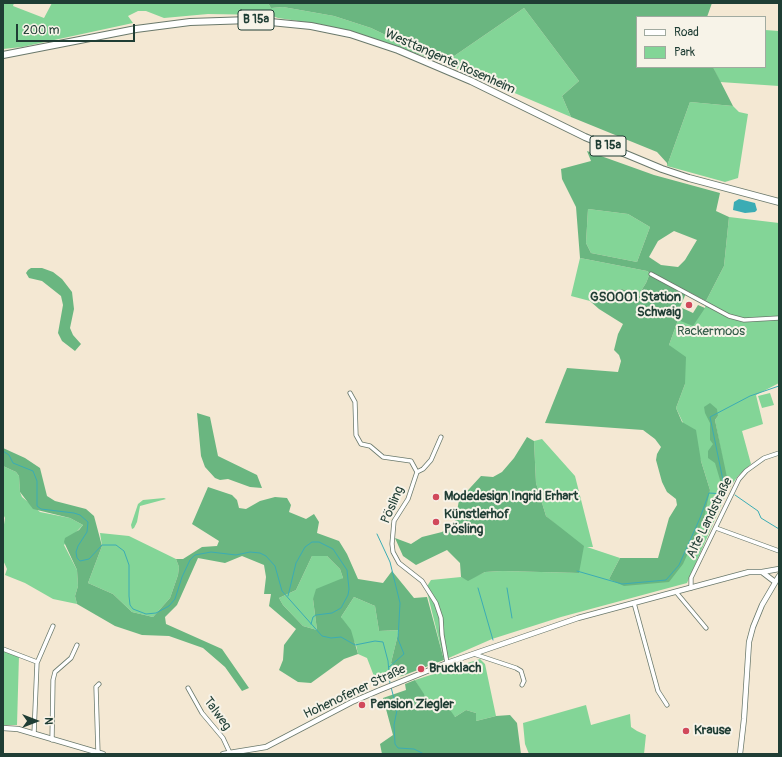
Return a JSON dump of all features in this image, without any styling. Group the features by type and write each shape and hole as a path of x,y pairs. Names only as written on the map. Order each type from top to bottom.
{"highway":[{"name":"Westtangente Rosenheim","path":"3,55 136,29 190,22 250,20 311,26 356,36 405,52 471,81 585,137 662,168 695,180 779,202"}],"main road":[{"name":"Hohenofener Straße","path":"223,754 266,747 352,702 380,690 448,663 578,618 749,572 762,572 779,569"},
{"path":"762,572 775,582"},
{"path":"740,754 749,642 756,618 779,576"},
{"path":"3,728 18,729 100,754"}],"street":[{"path":"651,274 728,316 744,320 779,318"},
{"path":"350,393 355,402 358,440 361,444 370,446 383,457 411,461 417,472"},
{"name":"Pösling","path":"441,437 431,460 423,469 417,472 408,499 394,521 392,544 393,552 399,563 422,582 436,603 441,618 442,635 448,663"},
{"name":"Alte Landstraße","path":"691,588 691,578 739,478 764,458 779,453"},
{"path":"716,528 779,551"},
{"path":"676,592 706,628"},
{"path":"634,603 658,691 667,705"},
{"path":"34,734 37,662 53,626"},
{"path":"52,740 53,680 55,672 71,658 77,645"},
{"path":"3,650 37,662"},
{"path":"474,654 516,668 521,672 524,681 522,685"},
{"path":"98,684 96,687 100,754"},
{"name":"Talweg","path":"188,688 202,712 222,738 230,753"}],"green space":[{"path":"3,3 14,3 13,6 44,18 52,3 268,3 271,8 283,7 334,16 371,28 444,63 349,31 278,18 270,15 208,14 164,18 146,11 138,11 128,16 133,23 22,47 3,49"},
{"path":"268,3 712,3 707,16 636,16 636,68 714,68 733,106 690,102 667,166 667,163 657,152 571,117 562,96 579,81 524,8 444,63 371,28 334,16 283,7 271,8"},
{"path":"524,8 579,81 562,96 571,117 444,63"},
{"path":"766,30 779,31 779,86 720,82 713,68 766,68"},
{"path":"690,102 733,106 739,112 748,114 738,178 725,182 667,166"},
{"path":"587,151 654,175 720,193 716,211 729,217 724,266 706,301 687,291 680,307 693,313 698,305 705,308 693,326 678,320 669,345 686,357 685,384 676,408 682,422 696,430 701,461 710,490 704,518 683,564 669,582 624,586 609,579 620,558 658,558 669,518 677,505 676,499 667,492 662,482 656,460 657,454 661,447 655,439 643,430 545,423 567,368 618,372 621,361 619,355 614,350 618,334 623,324 599,309 590,301 595,296 622,289 639,294 650,273 647,271 580,258 576,207 562,179 561,169 591,161","holes":["588,209 628,214 650,227 637,262 591,253 586,243","674,231 697,240 685,260 678,267 661,265 649,257 658,241"]},
{"path":"588,209 628,214 650,227 637,262 591,253 586,243"},
{"name":"Rackermoos","path":"729,217 779,223 779,383 756,395 763,424 742,431 751,464 738,476 728,490 687,583 561,617 492,639 444,660 426,588 431,580 461,577 468,580 485,572 502,571 579,573 560,528 546,516 536,483 534,441 542,439 575,476 593,547 587,547 620,558 609,579 669,581 710,490 701,461 676,408 685,384 669,345 678,320 705,308 706,301 724,266","holes":["710,404 718,416 715,420 728,488"]},
{"path":"580,258 647,271 650,273 639,294 622,289 595,296 590,301 571,296"},
{"path":"31,268 42,268 53,272 62,279 72,292 74,309 70,328 73,335 81,344 75,351 62,341 58,333 63,305 61,296 42,281 29,278 26,273"},
{"path":"770,393 774,405 762,408 758,396"},
{"path":"710,403 717,409 718,416 715,420 729,487 725,491 723,490 715,463 708,458 708,451 713,444 710,440 710,423 704,407"},
{"path":"197,413 210,417 218,456 257,475 262,488 250,487 228,479 220,480 215,478 205,467 201,456"},
{"path":"527,437 534,441 536,483 546,516 584,546 579,573 485,572 468,581 461,577 460,563 447,550 416,565 403,556 395,538 411,544 422,537 442,532 455,523 459,500 481,476 493,477 502,472 514,458"},
{"path":"3,448 25,458 40,468 47,496 55,501 86,509 94,516 102,546 88,583 113,594 132,612 153,617 170,598 178,575 179,567 176,559 183,559 202,547 217,546 219,541 192,524 208,487 232,495 237,500 239,508 246,509 260,501 275,497 287,498 291,505 289,512 306,519 314,514 319,522 317,533 339,541 347,554 358,579 383,583 392,571 414,598 427,597 444,660 402,676 391,663 399,630 379,631 375,606 354,597 341,617 351,630 358,654 344,659 311,683 298,682 279,670 283,660 284,645 296,629 269,606 271,594 264,594 266,577 264,565 242,556 225,563 198,558 177,605 165,617 166,624 222,649 249,688 242,691 225,667 203,648 169,636 142,635 115,626 77,604 75,596 78,586 77,570 64,542 65,538 79,530 83,525 70,518 33,509 20,492 19,476 16,472 3,466","holes":["312,556 327,556 340,569 343,578 316,589 313,599 317,630 303,626 283,605 279,598 296,590"]},
{"path":"3,466 16,472 19,476 20,492 22,497 40,512 70,518 83,525 64,545 77,570 78,586 75,596 77,604 53,599 25,583 5,575 7,569 3,560 3,531 5,518 3,514"},
{"path":"166,499 140,506 137,522 132,529 131,525 138,504 143,500"},
{"path":"100,533 129,536 176,559 179,567 178,575 170,598 153,617 132,612 113,594 88,583 102,546"},
{"path":"312,556 327,556 340,569 343,578 313,599 317,630 303,626 283,605 279,598 296,590"},
{"path":"354,597 375,606 379,631 399,630 391,663 402,676 377,684 367,658 358,654 356,645 341,617"},
{"path":"3,649 19,655 17,725 3,725"},
{"path":"480,659 485,664 496,716 476,721 476,713 466,710 455,717 427,707 423,694 415,680"},
{"path":"415,680 424,694 427,707 435,704 448,707 455,717 466,710 476,713 476,721 496,716 510,715 517,723 521,754 382,754 380,744 393,735 383,698 406,690 405,684"},
{"path":"586,705 591,725 630,714 631,727 646,735 644,754 529,754 525,744 523,723"}],"water":[{"path":"739,199 755,203 757,210 755,212 745,213 733,210 734,202"}],"waterway":[{"path":"577,571 622,584 666,580 679,565 700,518 709,493 724,494 725,490 710,417 750,396 779,386"},
{"path":"3,451 9,455 13,463 33,471 37,481 37,506 41,509 74,513 80,515 88,522 87,532 76,552 77,558 80,561 89,559 102,545 116,545 124,551 129,565 129,596 130,605 133,609 146,614 156,613 169,606 175,599 182,577 190,560 195,555 211,552 236,555 250,552 260,553 266,556 275,566 282,591 322,636 331,638 341,637 355,645 375,641 383,642 388,661 390,684"},
{"path":"735,495 758,511 761,518 779,529"},
{"path":"377,534 390,562 400,603 398,639 404,654 389,667"},
{"path":"288,596 296,563 305,547 312,542 319,542 333,549 347,570 349,589 348,595 341,608 332,613 316,615 313,617 311,624"},
{"path":"478,588 493,640"},
{"path":"507,588 512,618"},
{"path":"391,687 397,710 394,725 395,744 398,748 414,749 424,754"}],"place":[{"name":"GS0001 Station Schwaig","path":"689,305"},
{"name":"Modedesign Ingrid Erhart","path":"436,497"},
{"name":"Künstlerhof Pösling","path":"436,522"},
{"name":"Brucklach","path":"421,669"},
{"name":"Pension Ziegler","path":"362,705"},
{"name":"Krause","path":"686,731"}]}
